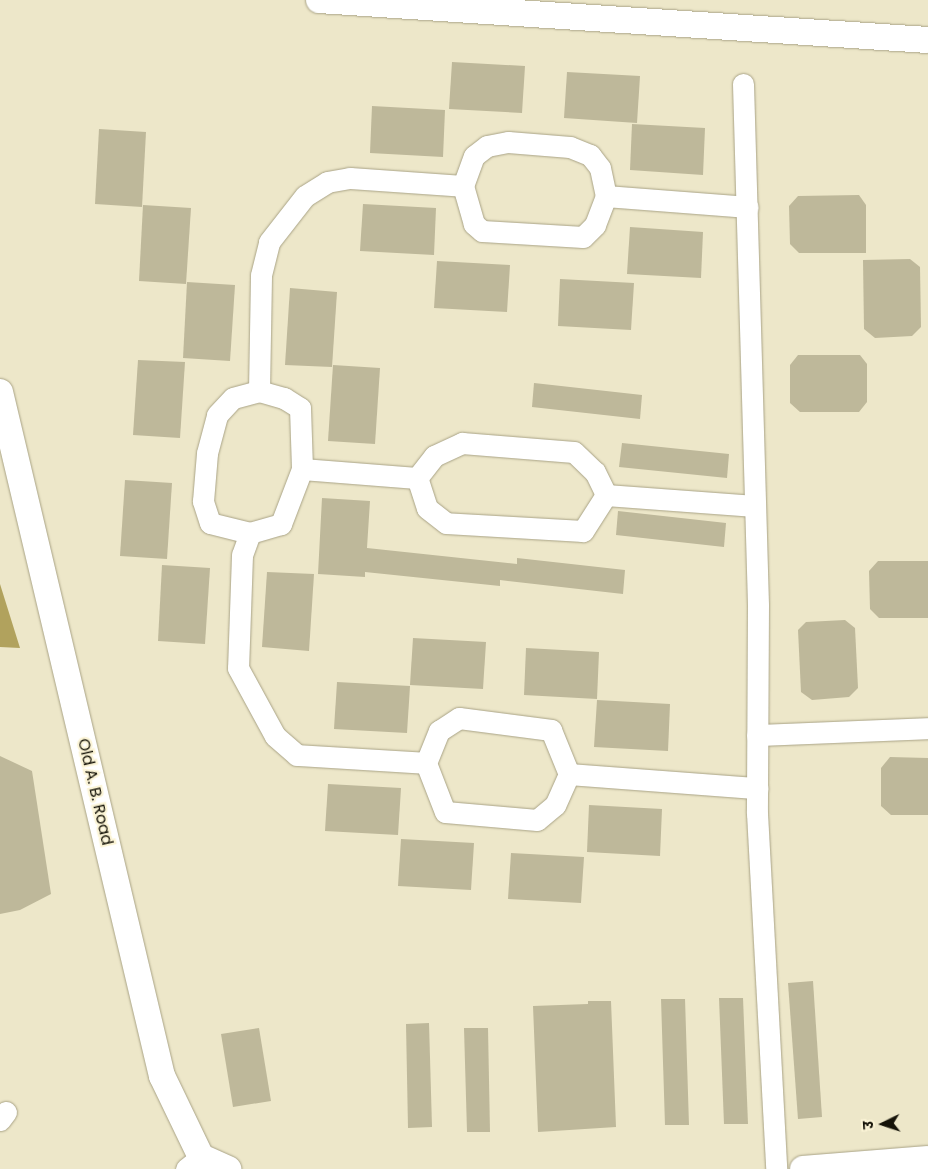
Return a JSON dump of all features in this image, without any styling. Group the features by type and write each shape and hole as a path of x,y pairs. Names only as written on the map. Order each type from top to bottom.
{"street":[{"path":"319,0 928,40"},
{"path":"743,84 748,207 755,506 758,788 776,1169"},
{"path":"508,142 570,147 590,155 600,168 606,196 595,225 583,237 482,231 474,224 463,186 474,156 487,146 508,142"},
{"path":"259,391 261,276 269,242 305,196 327,182 350,178 463,186"},
{"path":"606,196 748,207"},
{"path":"259,391 284,398 300,408 302,469 281,524 250,533 210,523 203,501 207,453 217,415 233,398 259,391"},
{"name":"Old A. B. Road","path":"0,392 162,1076 194,1163 228,1169"},
{"path":"417,478 434,456 462,443 574,452 595,472 606,495"},
{"path":"302,469 417,478"},
{"path":"417,478 427,508 446,523 583,531 606,495"},
{"path":"606,495 755,506"},
{"path":"250,533 242,555 238,668 275,736 296,755 426,763"},
{"path":"459,718 551,730 569,774 555,806 537,820 445,812 426,763 439,731 459,718"},
{"path":"758,735 928,728"},
{"path":"569,774 758,788"},
{"path":"803,1169 928,1158"}],"shaded area":[{"path":"0,584 20,648 0,647"}],"building":[{"path":"452,62 525,66 522,113 449,109"},
{"path":"567,72 640,76 637,123 564,118"},
{"path":"372,106 445,110 443,157 370,153"},
{"path":"632,124 705,128 703,175 630,170"},
{"path":"99,129 146,132 142,207 95,204"},
{"path":"859,195 866,205 866,253 799,253 790,244 789,206 798,196"},
{"path":"363,204 436,208 434,255 360,251"},
{"path":"143,205 191,208 186,284 139,281"},
{"path":"630,227 703,232 701,278 627,274"},
{"path":"910,259 920,267 921,327 912,336 875,338 864,329 863,260"},
{"path":"437,261 510,265 507,312 434,308"},
{"path":"560,279 634,283 631,330 558,326"},
{"path":"187,282 235,285 230,361 183,358"},
{"path":"290,288 337,292 332,367 285,365"},
{"path":"798,355 860,355 867,364 867,402 859,412 800,412 790,403 790,365"},
{"path":"138,360 185,362 180,438 133,435"},
{"path":"333,365 380,368 375,444 328,441"},
{"path":"534,383 642,395 640,419 532,407"},
{"path":"622,443 729,454 727,478 619,467"},
{"path":"125,480 172,483 167,559 120,556"},
{"path":"322,498 370,501 367,548 517,564 517,558 625,570 623,594 500,580 500,586 365,572 365,577 318,574"},
{"path":"618,511 726,523 724,547 616,535"},
{"path":"878,561 928,561 928,618 879,618 870,609 869,571"},
{"path":"162,565 210,568 205,644 158,641"},
{"path":"267,572 314,574 309,651 262,647"},
{"path":"845,620 855,628 858,688 849,697 812,700 801,692 798,630 806,622"},
{"path":"413,638 486,642 483,689 410,685"},
{"path":"526,648 599,652 597,699 524,695"},
{"path":"337,682 410,686 407,733 334,729"},
{"path":"597,700 670,704 668,751 594,747"},
{"path":"0,756 32,771 51,894 20,910 0,914"},
{"path":"890,757 928,758 928,815 891,815 881,806 881,768"},
{"path":"328,784 401,788 398,835 325,831"},
{"path":"589,805 662,809 660,856 587,852"},
{"path":"401,839 474,843 471,890 398,886"},
{"path":"511,853 584,857 581,903 508,899"},
{"path":"813,981 822,1117 798,1119 788,983"},
{"path":"719,998 743,998 748,1124 724,1124"},
{"path":"661,999 685,999 689,1125 665,1125"},
{"path":"588,1001 611,1001 616,1127 538,1132 533,1006 588,1004"},
{"path":"429,1023 432,1127 408,1128 406,1024"},
{"path":"259,1028 271,1101 233,1107 221,1034"},
{"path":"464,1028 488,1028 490,1132 467,1132"}]}
